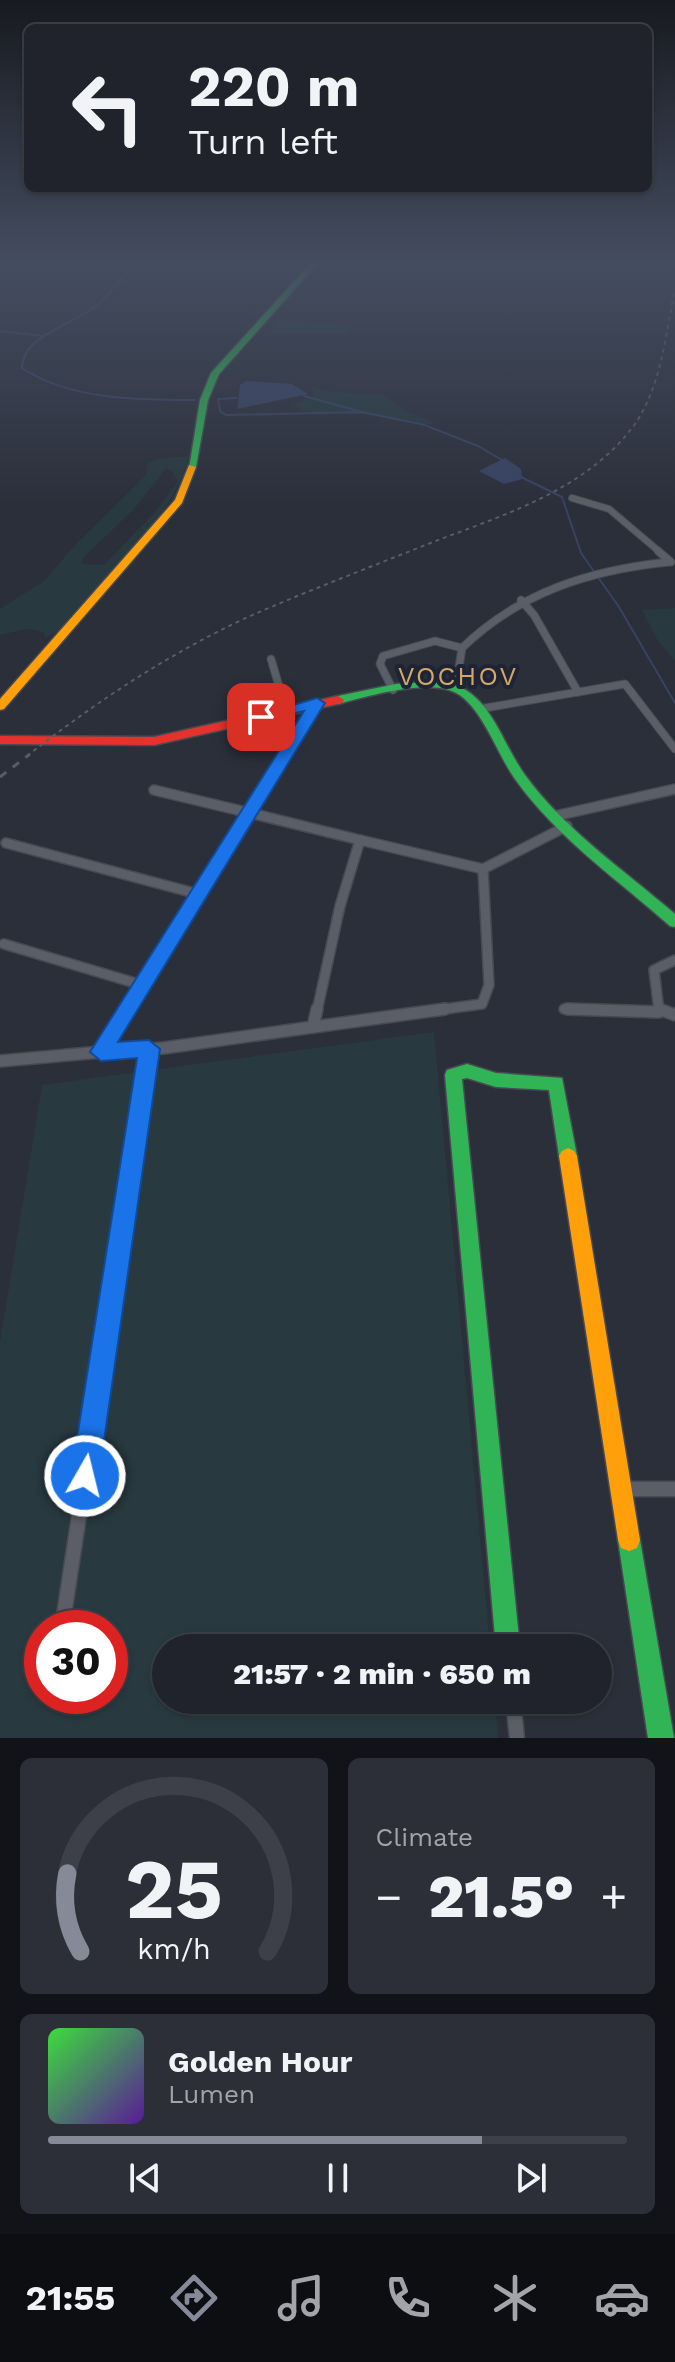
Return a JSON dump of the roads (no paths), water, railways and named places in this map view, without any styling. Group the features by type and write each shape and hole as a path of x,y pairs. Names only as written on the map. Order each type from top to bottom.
{"street":[{"path":"0,706 179,501 192,468 204,400 213,375 239,345"},
{"path":"572,498 609,509 672,562"},
{"path":"456,687 462,648 521,600 614,568 672,562"},
{"path":"521,600 534,615 578,692"},
{"path":"393,690 380,664 383,656 435,641 462,648"},
{"path":"271,659 286,710"},
{"path":"479,709 625,684 675,749"},
{"path":"0,740 154,741 317,703 393,690 456,687 471,697 527,787 675,922"},
{"path":"101,1052 317,703"},
{"path":"154,790 248,816 483,869 561,821 675,789"},
{"path":"313,1027 340,906 360,840"},
{"path":"6,843 198,894"},
{"path":"0,1061 149,1049 482,1004 489,985 483,869"},
{"path":"4,944 142,985"},
{"path":"659,1012 654,970 675,960"},
{"path":"564,1009 675,1015"},
{"path":"65,1610 149,1049"},
{"path":"507,1634 453,1075 458,1073 483,1074 496,1080 556,1083 661,1738"},
{"path":"621,1489 675,1489"},
{"path":"514,1714 517,1738"}],"water":[{"path":"246,381 292,384 308,394 237,409 240,385"},
{"path":"505,458 521,469 522,479 504,484 479,471"}],"waterway":[{"path":"32,345 24,357 22,368 61,386 106,396 195,400"},
{"path":"304,396 362,412"},
{"path":"237,398 218,399 220,411 226,415 362,412"},
{"path":"362,412 425,425"},
{"path":"427,426 478,446 502,460"},
{"path":"519,476 562,497 581,553 619,607 675,703"}],"railway":[{"path":"27,756 133,680 218,631 539,500 590,469 612,450 642,413 656,380 664,345"},
{"path":"0,777 30,754"}],"district":[{"name":"VOCHOV","path":"458,676"}]}
